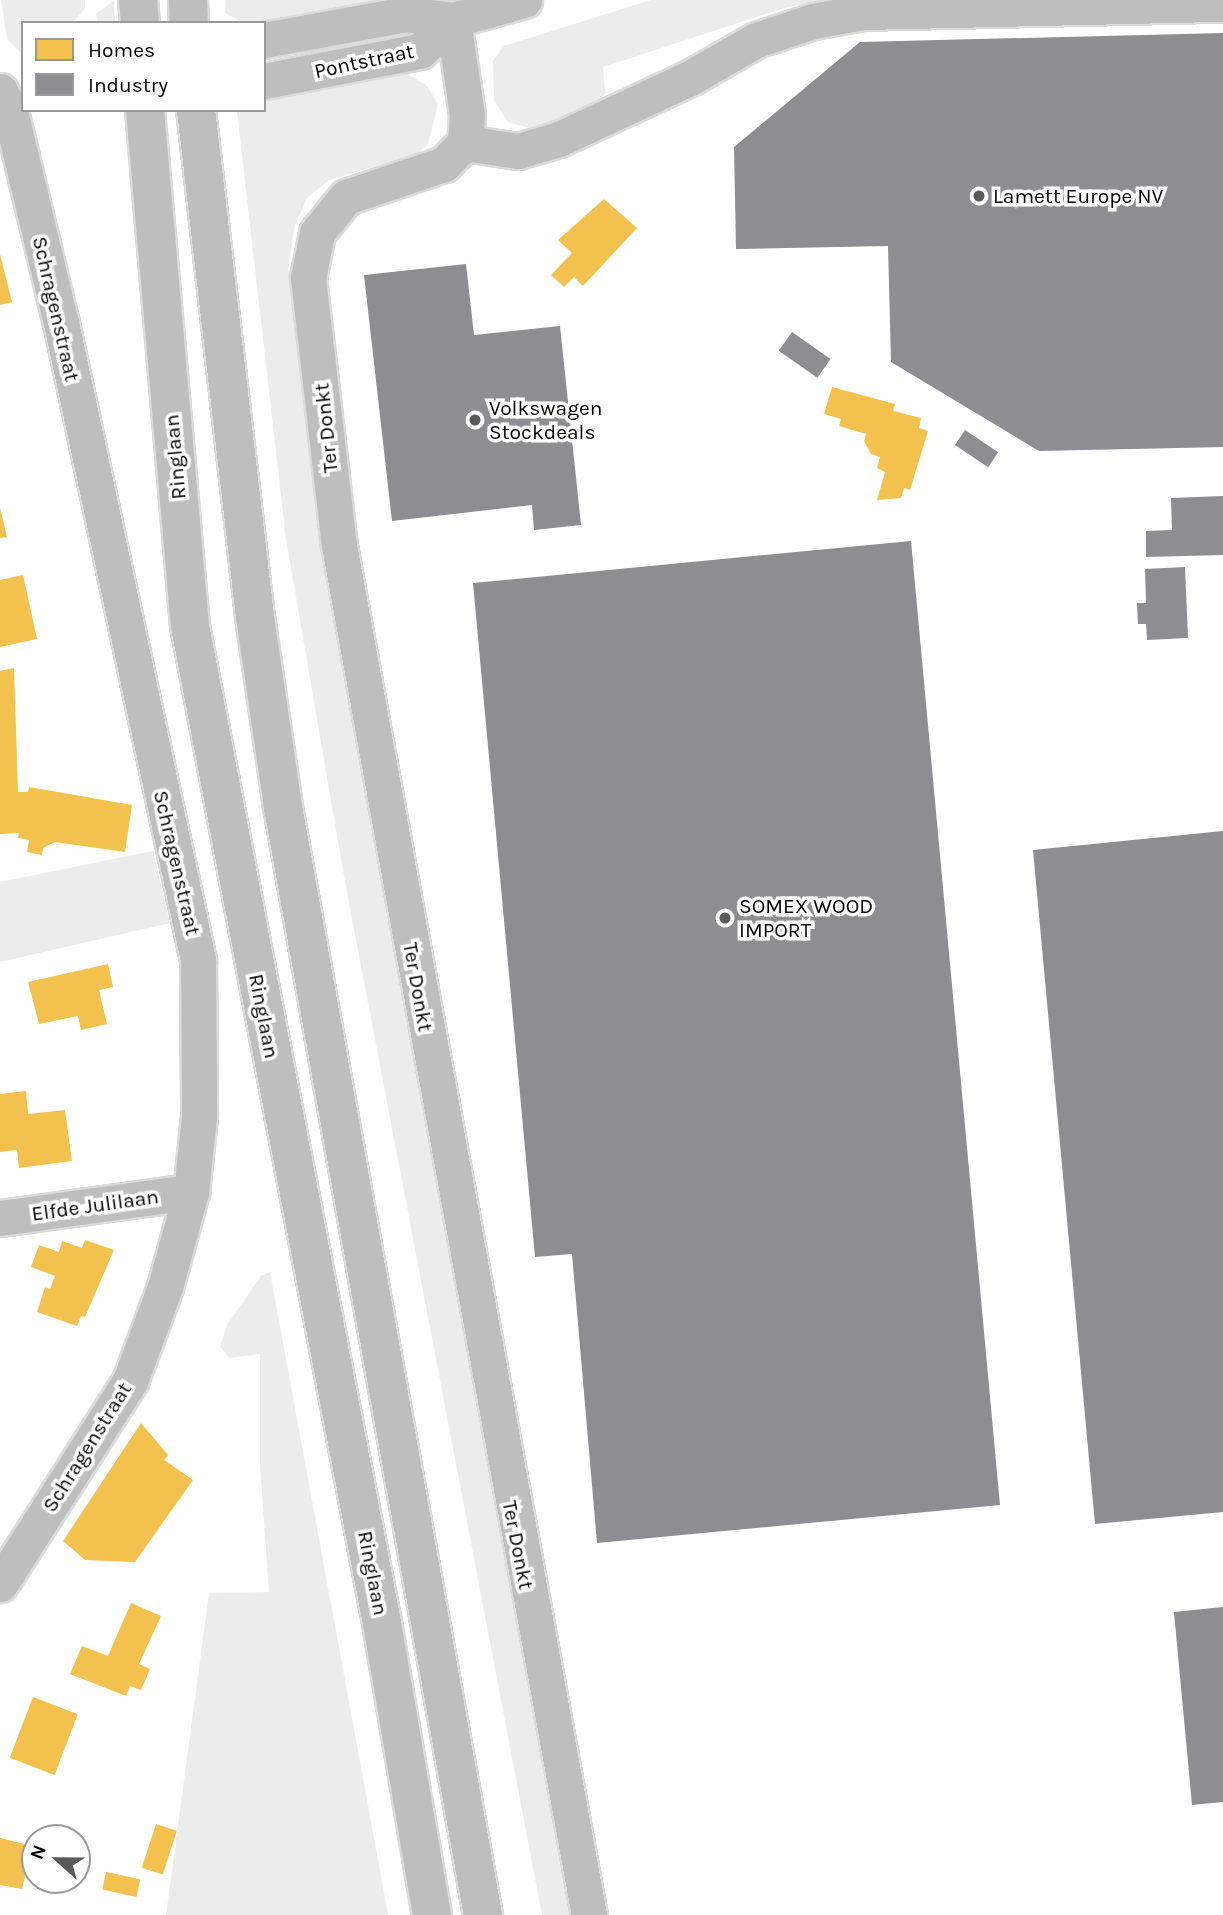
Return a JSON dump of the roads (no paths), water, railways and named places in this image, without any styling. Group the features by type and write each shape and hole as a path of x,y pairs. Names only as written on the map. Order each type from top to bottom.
{"main road":[{"path":"138,0 140,21"},
{"path":"188,0 189,21"},
{"name":"Ringlaan","path":"145,112 190,625 382,1623 432,1915"},
{"path":"196,112 255,617 283,807 483,1915"}],"street":[{"name":"Pontstraat","path":"266,40 405,14 453,20 524,0"},
{"path":"453,20 467,115 466,143 518,151 559,139 656,95 756,40 813,21 863,12 1223,4"},
{"name":"Pontstraat","path":"266,81 419,51 453,20"},
{"name":"Schragenstraat","path":"0,1584 130,1381 165,1287 191,1192 199,1116 198,960 61,323 8,106"},
{"name":"Ter Donkt","path":"466,143 444,164 346,197 317,233 309,278 339,545 589,1915"},
{"name":"Elfde Julilaan","path":"0,1218 191,1192"}],"place":[{"name":"Lamett Europe NV","path":"979,196"},
{"name":"Volkswagen Stockdeals","path":"475,420"},
{"name":"SOMEX WOOD IMPORT","path":"725,918"}]}
